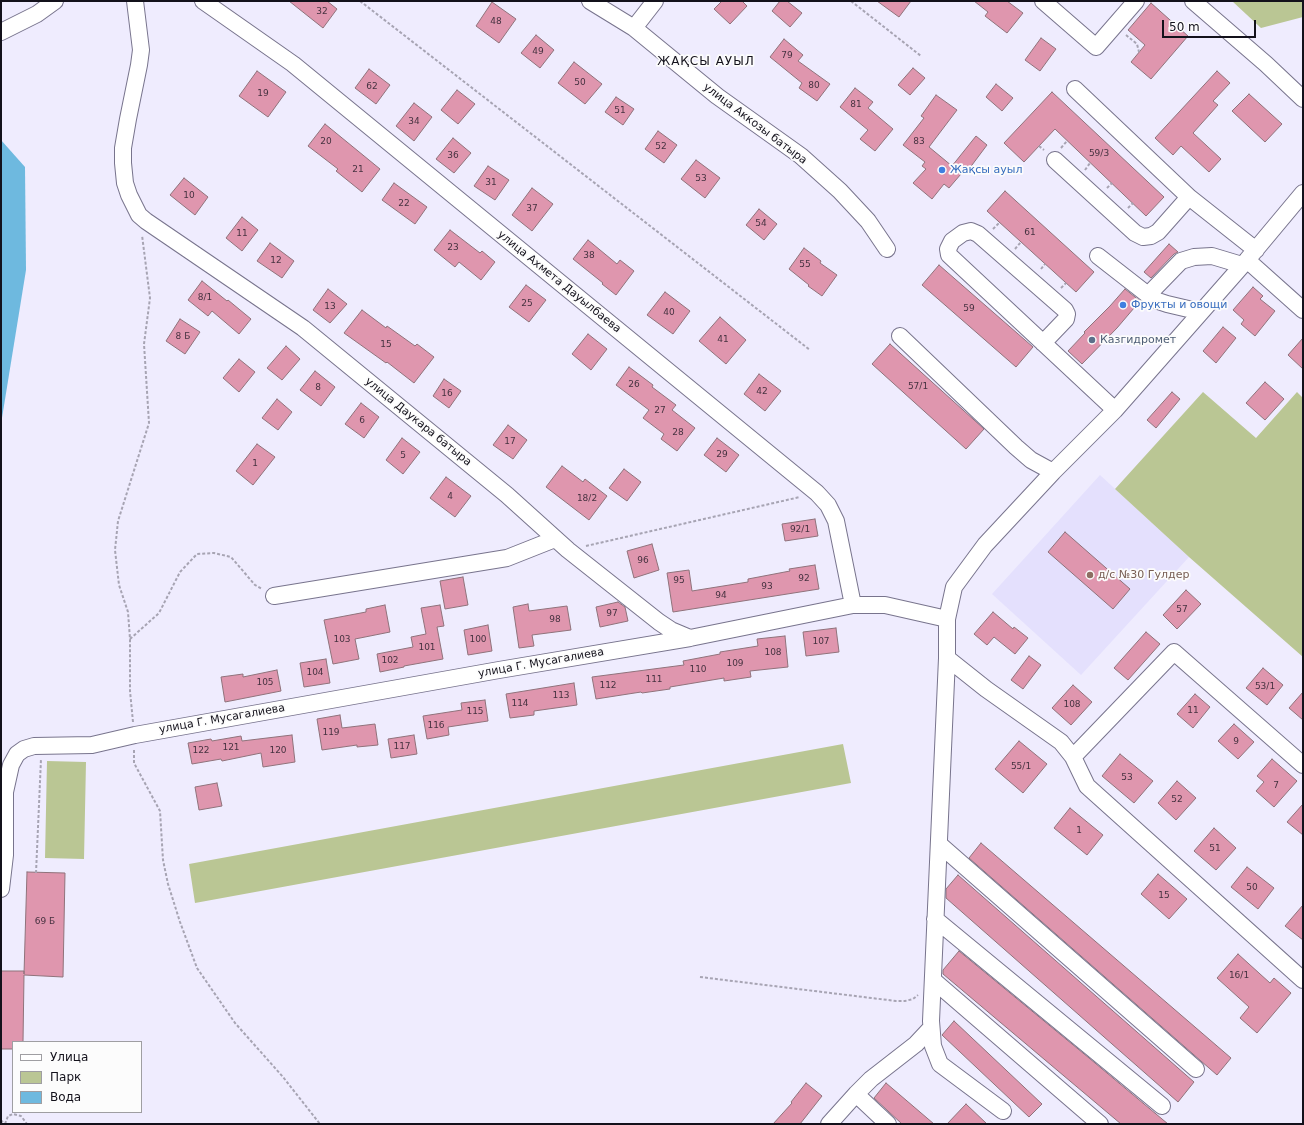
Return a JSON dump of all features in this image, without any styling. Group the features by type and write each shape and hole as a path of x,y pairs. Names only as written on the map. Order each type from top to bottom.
{"street":[{"path":"1,32 37,14 55,1"},
{"path":"136,1 140,50 139,65 123,148 123,163 124,178 127,189 139,215"},
{"name":"улица Ахмета Дауылбаева","path":"203,1 293,64 817,493 828,505 836,521 853,605"},
{"name":"улица Аккозы батыра","path":"590,1 634,28 717,96 800,156 845,196 868,221 887,249"},
{"path":"634,28 655,1"},
{"path":"1043,1 1096,47 1136,1"},
{"path":"1193,1 1266,64 1303,99"},
{"path":"1075,89 1189,197 1248,258 1303,310"},
{"path":"1055,160 1135,233 1143,238 1158,232 1189,197"},
{"path":"1003,1111 940,1064 933,1046 931,1028 947,658 947,619 954,588 985,545 1053,472 1115,410 1303,193"},
{"name":"улица Даукара батыра","path":"139,215 303,328 507,495 568,550 659,622 671,630 690,638"},
{"path":"1043,343 1066,319 1067,314 1065,310 978,234 971,231 963,233 952,241 948,249 948,255 1115,410"},
{"path":"1098,256 1148,295 1167,304 1201,312"},
{"path":"1148,295 1181,261 1194,257 1212,256 1248,258"},
{"path":"900,336 1016,447 1031,460 1053,472"},
{"path":"274,596 507,558 555,539"},
{"name":"улица Г. Мусагалиева","path":"1,889 5,855 5,792 11,765 17,754 24,749 34,746 92,746 135,735 499,670 690,638 853,605 885,605 947,619"},
{"path":"1073,757 1174,652 1303,765"},
{"path":"947,658 986,689 1061,742 1073,757 1087,786 1303,980"},
{"path":"939,844 1196,1069"},
{"path":"935,919 1162,1106"},
{"path":"932,980 1100,1124"},
{"path":"829,1124 870,1079 916,1044 931,1028"},
{"path":"856,1094 888,1124"}],"path":[{"path":"360,1 810,350"},
{"path":"851,1 921,56"},
{"path":"1115,26 1137,44 1139,52"},
{"path":"1133,41 1136,37"},
{"path":"139,215 150,298 144,344 149,423 118,521 114,550 119,585 128,612 130,639 130,691 135,735 134,763 160,811 163,860 168,884 197,968 235,1023 283,1077 320,1124"},
{"path":"568,550 817,493"},
{"path":"130,639 159,613 180,572 197,554 214,553 232,557 255,585 274,596"},
{"path":"36,873 41,746"},
{"path":"700,977 896,1001 913,999 919,994"},
{"path":"1,1120 4,1124 8,1116 15,1114 24,1119 27,1124"}],"shaded area":[{"name":"д/с №30 Гулдер","path":"1100,475 1189,557 1081,675 992,594"}],"green space":[{"path":"1232,1 1303,1 1303,17 1261,28"},
{"path":"1203,392 1256,438 1297,392 1303,398 1303,657 1189,557 1115,489"},
{"path":"843,744 851,783 195,903 189,864"},
{"path":"47,761 86,762 84,859 45,858"}],"water":[{"path":"1,140 25,167 26,270 1,424"}],"building":[{"path":"289,1 327,1 337,9 323,28"},
{"path":"722,1 742,1 747,6 730,24 714,9"},
{"path":"780,1 787,1 802,13 790,27 772,11"},
{"path":"877,1 911,1 899,17"},
{"path":"974,1 1007,1 1023,13 1007,33 985,16 988,12"},
{"path":"492,2 516,19 499,43 476,26"},
{"path":"1151,3 1188,36 1151,79 1131,62 1145,45 1128,30"},
{"path":"536,35 554,50 540,68 521,53"},
{"path":"1041,38 1056,49 1040,71 1025,60"},
{"path":"784,39 803,55 798,61 830,84 817,101 799,88 802,83 770,57"},
{"path":"574,62 602,84 585,104 558,83"},
{"path":"913,68 925,78 910,95 898,85"},
{"path":"369,69 390,85 376,104 355,88"},
{"path":"257,71 286,92 268,117 239,96"},
{"path":"1217,71 1230,83 1213,101 1218,105 1193,133 1221,159 1209,172 1181,146 1173,155 1155,138"},
{"path":"996,84 1013,98 1002,111 986,97"},
{"path":"855,88 873,102 868,108 893,129 875,151 860,139 868,130 840,107"},
{"path":"457,90 475,104 458,124 441,110"},
{"path":"1052,92 1164,197 1146,216 1055,129 1024,162 1004,143"},
{"path":"1249,94 1282,124 1265,142 1232,111"},
{"path":"936,95 957,110 929,147 952,166 976,136 987,145 969,169 967,167 949,188 944,184 932,199 913,183 926,169 922,166 925,162 903,145 924,118 921,116"},
{"path":"616,97 634,109 623,125 605,112"},
{"path":"414,103 432,117 414,141 396,126"},
{"path":"325,124 380,169 362,192 336,171 338,169 308,146"},
{"path":"658,131 677,145 664,163 645,149"},
{"path":"453,138 471,153 454,173 436,159"},
{"path":"696,160 720,178 705,198 681,179"},
{"path":"488,166 509,180 495,200 474,186"},
{"path":"184,178 208,197 195,215 170,195"},
{"path":"394,183 427,207 415,224 382,200"},
{"path":"532,188 553,204 532,231 512,215"},
{"path":"1005,191 1094,272 1076,292 987,211"},
{"path":"759,209 777,224 764,240 746,225"},
{"path":"242,217 258,230 242,251 226,238"},
{"path":"450,230 480,253 482,251 495,262 481,280 459,262 455,267 434,250"},
{"path":"588,240 617,264 620,260 634,271 616,295 573,259"},
{"path":"270,243 294,261 282,278 257,261"},
{"path":"1169,244 1178,252 1174,254 1151,278 1144,272"},
{"path":"804,248 821,261 820,263 837,275 822,296 789,269"},
{"path":"939,265 1033,347 1016,367 922,285"},
{"path":"202,281 251,319 239,334 212,311 208,316 188,300"},
{"path":"526,285 546,300 529,322 509,307"},
{"path":"1253,287 1263,296 1260,299 1275,311 1255,336 1241,324 1244,320 1233,310"},
{"path":"328,289 347,304 330,323 313,310"},
{"path":"1125,289 1140,301 1117,328 1082,364 1068,351"},
{"path":"665,292 690,311 673,334 647,315"},
{"path":"362,310 386,328 387,326 415,346 417,344 434,357 414,383 387,362 386,363 344,333"},
{"path":"720,317 746,340 726,364 699,341"},
{"path":"180,319 200,332 185,354 166,341"},
{"path":"1223,327 1236,338 1216,363 1203,351"},
{"path":"588,334 607,349 591,370 572,354"},
{"path":"1303,338 1303,369 1288,355"},
{"path":"890,344 984,429 966,449 872,364"},
{"path":"286,346 300,359 282,380 267,368"},
{"path":"239,359 255,372 239,392 223,378"},
{"path":"629,367 676,405 672,410 695,428 677,451 661,439 664,434 643,418 649,410 616,385"},
{"path":"315,371 335,387 321,406 300,390"},
{"path":"759,374 781,391 765,411 744,394"},
{"path":"444,379 461,391 449,408 433,396"},
{"path":"1265,382 1284,399 1265,420 1246,403"},
{"path":"1172,392 1180,399 1156,428 1147,420"},
{"path":"277,399 292,412 278,430 262,418"},
{"path":"361,403 379,417 364,438 345,424"},
{"path":"508,425 527,440 513,459 493,445"},
{"path":"402,438 420,452 403,474 386,460"},
{"path":"717,438 739,455 726,472 704,455"},
{"path":"257,444 275,457 253,485 236,471"},
{"path":"562,466 583,482 585,479 607,496 589,520 546,487"},
{"path":"624,469 641,482 627,501 609,488"},
{"path":"446,477 471,496 455,517 430,498"},
{"path":"815,519 818,536 785,541 782,524"},
{"path":"1065,532 1130,589 1113,609 1048,552"},
{"path":"652,544 659,570 634,578 627,551"},
{"path":"815,565 819,589 673,612 667,573 689,570 692,591 748,582 748,579 790,571 789,569"},
{"path":"463,577 468,605 445,609 440,581"},
{"path":"1186,590 1201,604 1177,629 1163,615"},
{"path":"618,602 625,607 628,621 600,627 596,607"},
{"path":"528,604 529,611 567,606 571,630 532,635 534,646 519,648 513,607"},
{"path":"385,605 390,632 355,639 359,659 333,664 324,620 366,612 366,609"},
{"path":"440,605 444,626 437,627 443,659 380,672 377,654 413,647 411,637 426,634 421,608"},
{"path":"993,612 1013,629 1014,627 1028,638 1015,654 994,637 987,645 974,634"},
{"path":"488,625 492,651 468,655 464,630"},
{"path":"836,628 839,652 806,656 803,632"},
{"path":"1146,632 1160,644 1128,680 1114,668"},
{"path":"785,636 788,667 750,671 751,677 724,681 724,678 670,687 670,689 596,699 592,677 684,665 683,661 720,654 720,652 758,646 757,639"},
{"path":"1029,656 1041,665 1023,689 1011,680"},
{"path":"326,659 330,683 304,687 300,663"},
{"path":"1263,668 1283,685 1267,705 1246,688"},
{"path":"277,670 281,691 225,702 221,677 243,674 243,677"},
{"path":"574,683 577,705 534,711 534,715 510,718 506,694"},
{"path":"1073,685 1092,702 1071,725 1052,708"},
{"path":"1303,692 1303,720 1289,708"},
{"path":"1195,694 1210,707 1193,728 1177,714"},
{"path":"485,700 488,721 448,727 449,735 427,739 423,716 462,710 461,703"},
{"path":"340,715 342,728 375,724 378,745 357,747 357,745 322,750 317,719"},
{"path":"1234,724 1254,742 1238,759 1218,741"},
{"path":"292,735 295,762 263,767 261,753 222,761 221,759 192,764 188,743 241,736 242,741"},
{"path":"414,735 417,754 391,758 388,739"},
{"path":"1019,741 1047,764 1023,793 995,769"},
{"path":"1120,754 1153,781 1134,803 1102,776"},
{"path":"1272,759 1297,781 1274,807 1256,791 1264,782 1257,776"},
{"path":"1177,781 1196,798 1176,820 1158,803"},
{"path":"217,783 222,806 199,810 195,787"},
{"path":"1303,804 1303,835 1287,822"},
{"path":"1070,808 1103,835 1087,855 1054,828"},
{"path":"1214,828 1236,848 1216,870 1194,851"},
{"path":"981,843 1231,1058 1217,1075 969,858"},
{"path":"1247,867 1274,888 1258,909 1231,887"},
{"path":"27,872 65,873 63,977 24,975 23,1041 12,1041 12,1049 1,1049 1,971 24,971 24,974"},
{"path":"1158,874 1187,899 1169,919 1141,894"},
{"path":"958,875 1194,1082 1178,1102 946,898 946,889"},
{"path":"1303,905 1303,940 1285,926"},
{"path":"959,951 1168,1124 1121,1124 943,974 943,970"},
{"path":"1238,954 1270,983 1274,978 1291,993 1257,1033 1240,1018 1249,1007 1217,978"},
{"path":"954,1021 1042,1104 1029,1117 942,1035"},
{"path":"806,1083 822,1096 800,1124 773,1124 792,1103 791,1102"},
{"path":"886,1083 934,1124 902,1124 874,1098"},
{"path":"966,1104 987,1124 947,1124"}],"place":[{"name":"Жақсы ауыл","path":"942,170"},
{"name":"Фрукты и овощи","path":"1123,305"},
{"name":"Казгидромет","path":"1092,340"},
{"name":"д/с №30 Гулдер","path":"1090,575"}],"district":[{"name":"ЖАҚСЫ АУЫЛ","path":"706,62"}]}
